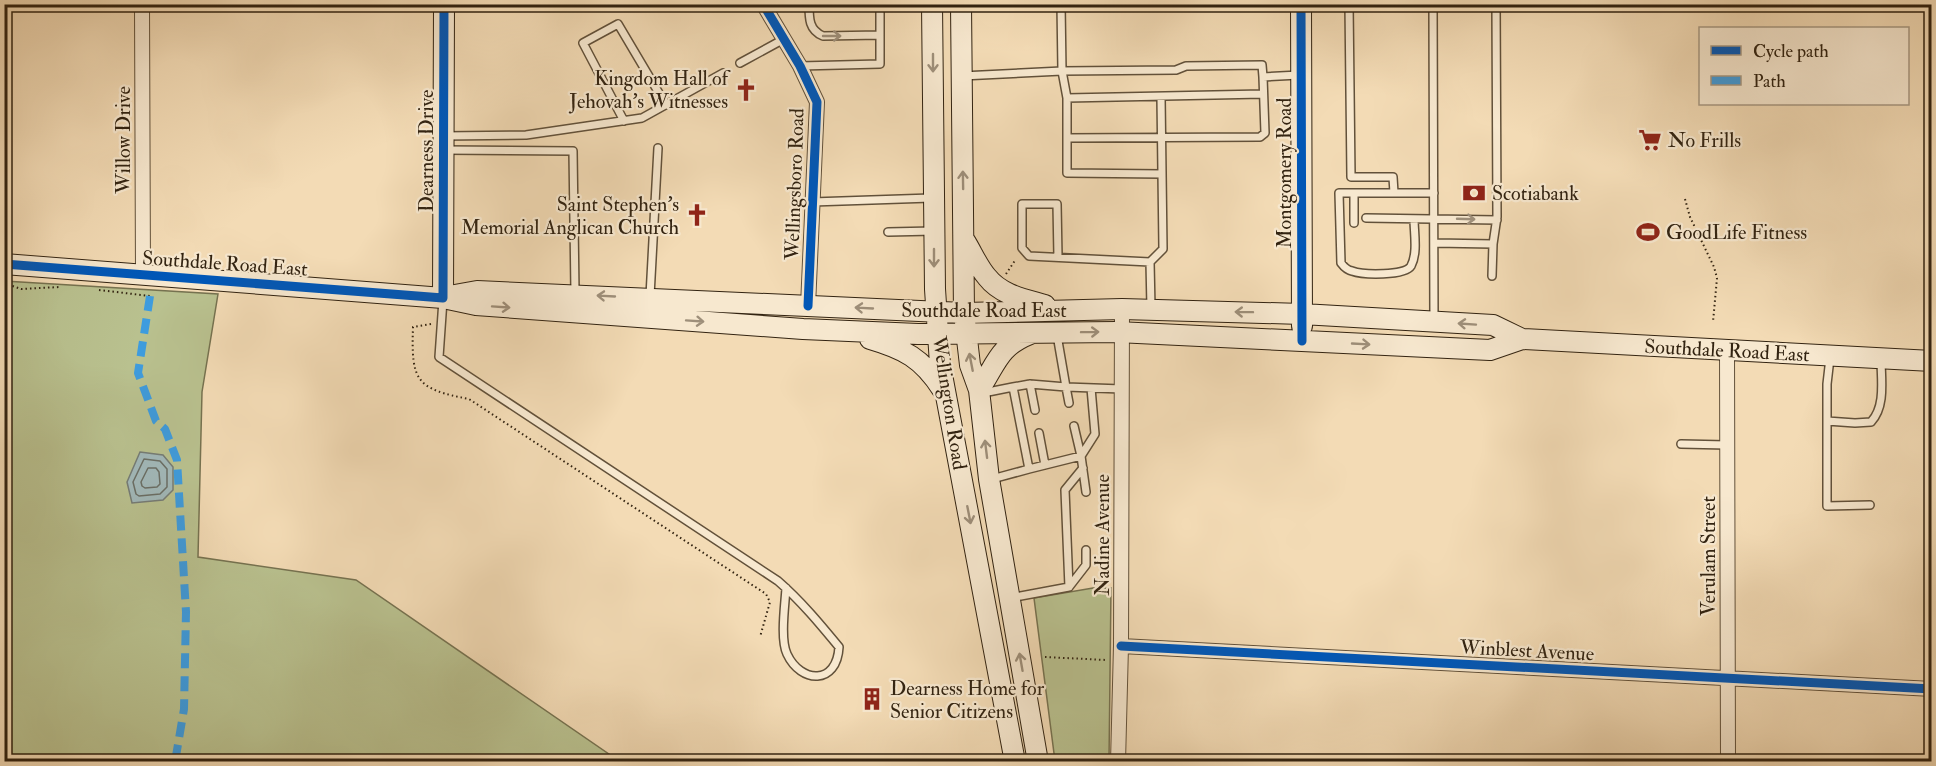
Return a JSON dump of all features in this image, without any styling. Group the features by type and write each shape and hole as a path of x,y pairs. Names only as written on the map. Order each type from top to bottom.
{"main road":[{"name":"Dearness Drive","path":"443,298 444,4"},
{"name":"Wellington Road","path":"932,4 934,231 940,364 1015,762"},
{"name":"Wellington Road","path":"961,4 964,313 970,365 979,392 989,479 1038,762"},
{"name":"Montgomery Road","path":"1301,6 1302,341"},
{"path":"964,238 987,277 1004,292 1062,310"},
{"name":"Southdale Road East","path":"4,264 443,298 476,305 848,331 938,334 1122,332 1490,350 1522,339 1932,361"},
{"name":"Southdale Road East","path":"443,298 477,291 964,313 1122,309 1302,314 1493,325 1522,339"},
{"path":"848,331 900,349 912,356 928,369 946,396"},
{"path":"979,392 995,361 1008,346 1014,340 1032,333"}],"street":[{"name":"Willow Drive","path":"142,4 143,275"},
{"name":"Wellingsboro Road","path":"763,4 800,66 817,102 808,306"},
{"name":"Nadine Avenue","path":"1118,762 1121,646 1122,309"},
{"name":"Verulam Street","path":"1727,350 1728,762"},
{"name":"Winblest Avenue","path":"1121,646 1932,689"}],"lane":[{"path":"809,4 810,23 816,33 823,36 880,35"},
{"path":"800,66 880,64 880,4"},
{"path":"1061,4 1062,71 1067,98 1067,173 1162,174"},
{"path":"1492,276 1493,244 1497,220 1496,4"},
{"path":"1349,5 1351,177 1393,177 1394,193"},
{"path":"1301,6 1433,5 1434,322"},
{"path":"624,121 583,43 618,24 666,105"},
{"path":"740,63 784,39"},
{"path":"961,76 1062,71 1176,70 1186,66 1262,65 1265,133 1260,137 1067,138"},
{"path":"444,143 526,135 642,118 723,73"},
{"path":"1263,77 1302,75"},
{"path":"1067,98 1161,98 1263,94"},
{"path":"1151,310 1150,262 1163,249 1161,98"},
{"path":"444,143 573,151 575,295"},
{"path":"650,298 657,148"},
{"path":"1414,219 1414,253 1410,267 1406,271 1368,273 1348,270 1341,263 1339,193 1434,193"},
{"path":"1354,193 1354,223"},
{"path":"812,202 934,198"},
{"path":"1058,257 1057,204 1022,204 1022,248 1029,256 1150,262"},
{"path":"1366,218 1497,220"},
{"path":"888,232 934,231"},
{"path":"1435,243 1493,244"},
{"path":"443,298 439,357 731,549 786,588 839,647 837,659 826,675 810,676 801,672 786,652 786,588"},
{"path":"1057,333 1069,404"},
{"path":"1830,356 1827,506 1870,506"},
{"path":"1827,421 1872,422 1878,415 1881,400 1881,358"},
{"path":"979,392 1030,384 1122,389"},
{"path":"1030,384 1035,410"},
{"path":"1013,387 1029,469"},
{"path":"989,479 1081,456 1095,434 1091,388"},
{"path":"1074,426 1086,492"},
{"path":"1039,433 1045,465"},
{"path":"1681,444 1727,445"},
{"path":"1069,587 1065,490 1083,468"},
{"path":"1010,598 1069,587 1086,565 1086,550"}],"path":[{"path":"1685,199 1690,218 1714,267 1716,278 1713,322"},
{"path":"1002,278 1018,257"},
{"path":"4,283 21,289 61,287"},
{"path":"94,289 150,296"},
{"path":"441,322 412,327 413,365 419,377 428,387 439,393 469,399 766,594 770,602 760,637"},
{"path":"1045,657 1109,660"}],"green space":[{"path":"4,281 218,294 202,392 198,557 356,580 619,761 5,761"},
{"path":"1093,588 1111,588 1109,761 1055,761 1034,598"}],"water":[{"path":"140,452 163,455 173,467 173,490 163,500 132,503 127,482"}],"marked path":[{"path":"150,296 138,373 156,421 165,429 177,460 186,612 184,709 175,762"}],"cycle path":[{"path":"4,264 443,298 444,4"},
{"path":"763,4 800,66 817,102 808,306"},
{"path":"1301,4 1302,341"},
{"path":"1121,646 1932,689"}],"place":[{"name":"Kingdom Hall of Jehovah's Witnesses","path":"746,90"},
{"name":"No Frills","path":"1650,140"},
{"name":"Scotiabank","path":"1474,193"},
{"name":"Saint Stephen's Memorial Anglican Church","path":"697,215"},
{"name":"GoodLife Fitness","path":"1648,232"},
{"name":"Dearness Home for Senior Citizens","path":"872,699"}]}
